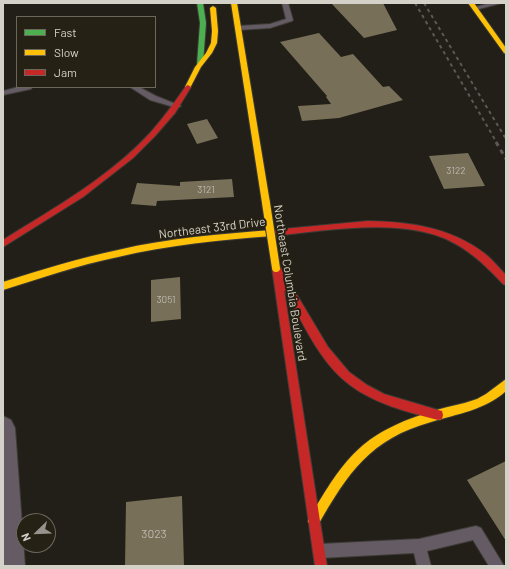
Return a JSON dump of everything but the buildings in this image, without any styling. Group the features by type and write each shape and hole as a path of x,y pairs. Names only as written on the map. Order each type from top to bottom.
{"main road":[{"path":"200,3 203,23 200,64"},
{"name":"Northeast Columbia Boulevard","path":"234,3 321,566"},
{"path":"3,244 67,203 104,177 133,153 158,128 177,106 200,64 210,52 213,44 213,5"},
{"path":"213,5 225,19 239,30 244,9"},
{"path":"473,6 500,36 506,52"},
{"name":"Northeast 33rd Drive","path":"3,286 77,264 133,250 163,245 229,236 388,224 425,228 458,240 483,256 506,281"},
{"path":"276,268 326,354 334,365 347,378 372,394 438,415"},
{"path":"314,521 345,468 370,445 382,437 415,422 470,408 490,398 506,384"}],"street":[{"path":"3,428 11,566"}],"lane":[{"path":"239,30 270,26 290,20 285,3"},
{"path":"473,6 499,3"},
{"path":"3,93 24,88"},
{"path":"136,88 153,98 177,106"},
{"path":"318,552 419,546 476,533 497,566"},
{"path":"419,546 424,566"}],"railway":[{"path":"415,3 497,143"},
{"path":"424,3 506,139"},
{"path":"496,142 506,159"}],"traffic: fast":[{"path":"200,3 203,23 200,64"}],"traffic: slow":[{"path":"234,3 266,203"},
{"path":"471,3 506,52"},
{"path":"188,87 198,67 209,53 214,43 215,31 213,8"},
{"path":"266,203 276,268"},
{"path":"3,286 74,264 137,249 194,240 272,233"},
{"path":"314,521 347,468 372,443 388,433 406,425 480,402 498,392 506,384"}],"traffic: jam":[{"path":"3,244 80,195 130,156 152,135 172,112 188,87"},
{"path":"272,233 368,225 398,225 428,230 456,240 482,256 506,281"},
{"path":"276,268 324,350 345,375 353,382 381,397 399,404 438,415"},
{"path":"276,268 321,566"}]}
